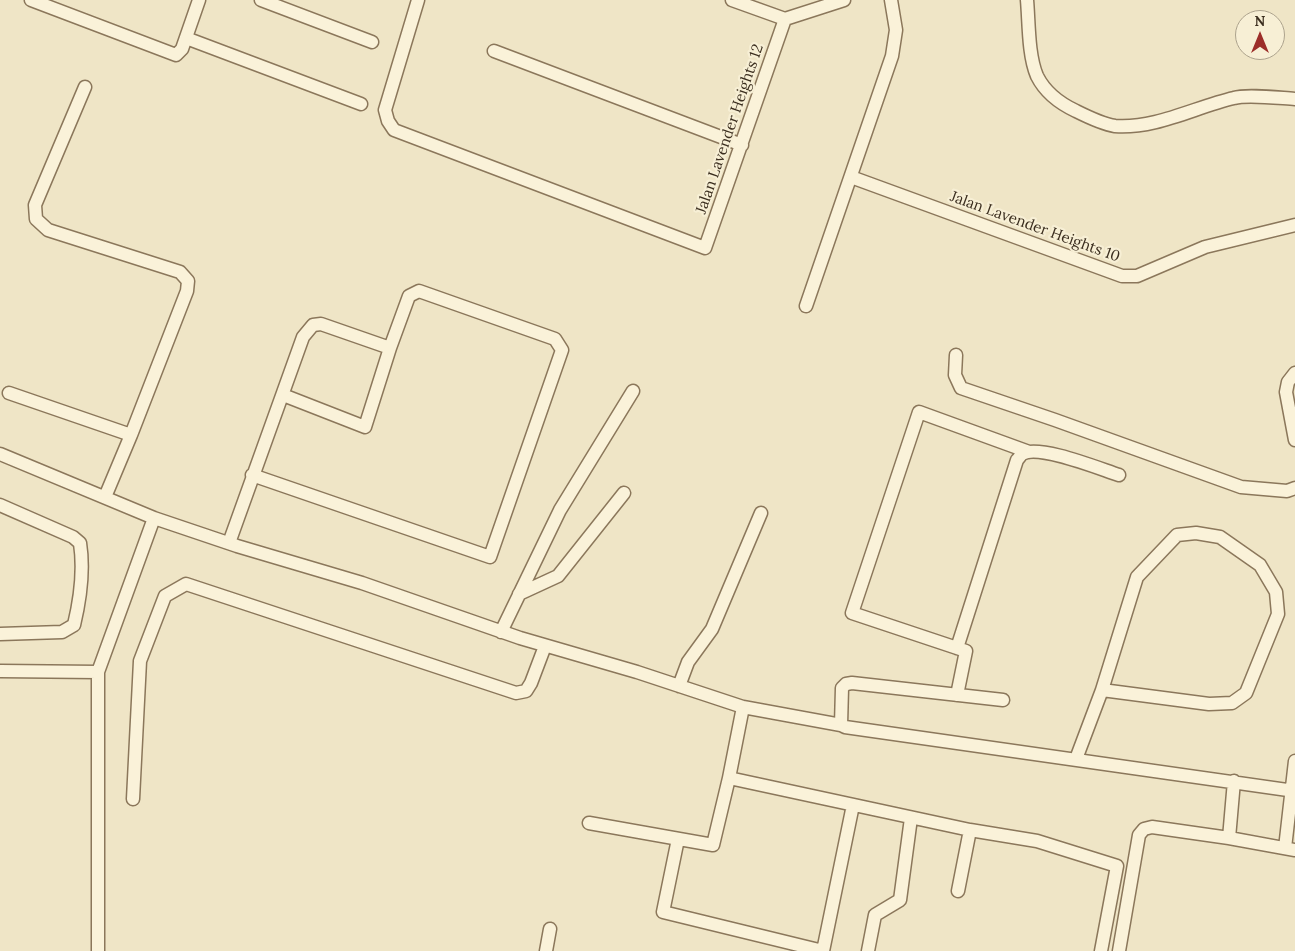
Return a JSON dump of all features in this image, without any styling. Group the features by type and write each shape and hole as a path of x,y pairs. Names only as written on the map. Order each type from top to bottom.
{"street":[{"path":"31,0 176,54 180,52 186,38 199,0"},
{"path":"261,0 372,42"},
{"name":"Jalan Lavender Heights 12","path":"418,0 385,110 388,122 394,130 705,248 785,19"},
{"path":"732,0 785,19 844,0"},
{"path":"806,306 892,56 896,30 891,0"},
{"path":"1027,0 1032,56 1037,76 1049,92 1066,106 1092,119 1114,126 1136,126 1176,116 1236,97 1295,98"},
{"path":"186,38 361,104"},
{"path":"494,51 742,145"},
{"path":"85,87 35,205 36,219 48,230 180,272 188,281 188,291 131,435 104,497"},
{"name":"Jalan Lavender Heights 10","path":"851,177 1122,276 1138,276 1205,247 1295,225"},
{"path":"252,475 490,557 562,350 555,339 419,291 408,296 365,427 283,395"},
{"path":"229,543 303,337 313,325 321,324 390,348"},
{"path":"956,355 954,375 960,388 1241,487 1287,491 1295,488"},
{"path":"1295,373 1288,382 1286,392 1295,440"},
{"path":"501,632 560,510 633,391"},
{"path":"9,394 131,435"},
{"path":"957,695 966,651 852,613 919,412 1028,452 1054,454 1119,475"},
{"path":"957,648 1017,460 1022,454 1028,452"},
{"path":"0,454 154,518 362,583 501,632 743,707 845,727 1293,790"},
{"path":"519,594 558,576 624,493"},
{"path":"0,505 73,537 80,543 82,555 78,610 74,625 62,632 0,634"},
{"path":"679,686 688,662 712,628 761,513"},
{"path":"98,951 98,672 154,518"},
{"path":"1076,758 1102,690 1137,577 1177,535 1196,534 1220,537 1260,565 1276,592 1278,614 1246,693 1232,703 1209,704 1102,690"},
{"path":"133,799 140,661 165,596 186,584 516,693 526,691 531,683 545,646"},
{"path":"0,670 98,672"},
{"path":"841,725 842,688 846,684 852,683 1003,700"},
{"path":"589,823 713,845 743,707"},
{"path":"1119,951 1139,835 1144,829 1152,827 1290,849 1295,761"},
{"path":"729,778 911,818 1037,841 1117,866 1101,951"},
{"path":"1229,838 1234,781"},
{"path":"678,839 663,912 823,951 853,805"},
{"path":"868,951 875,915 900,900 911,818"},
{"path":"958,891 970,830"},
{"path":"546,951 550,929"}]}
